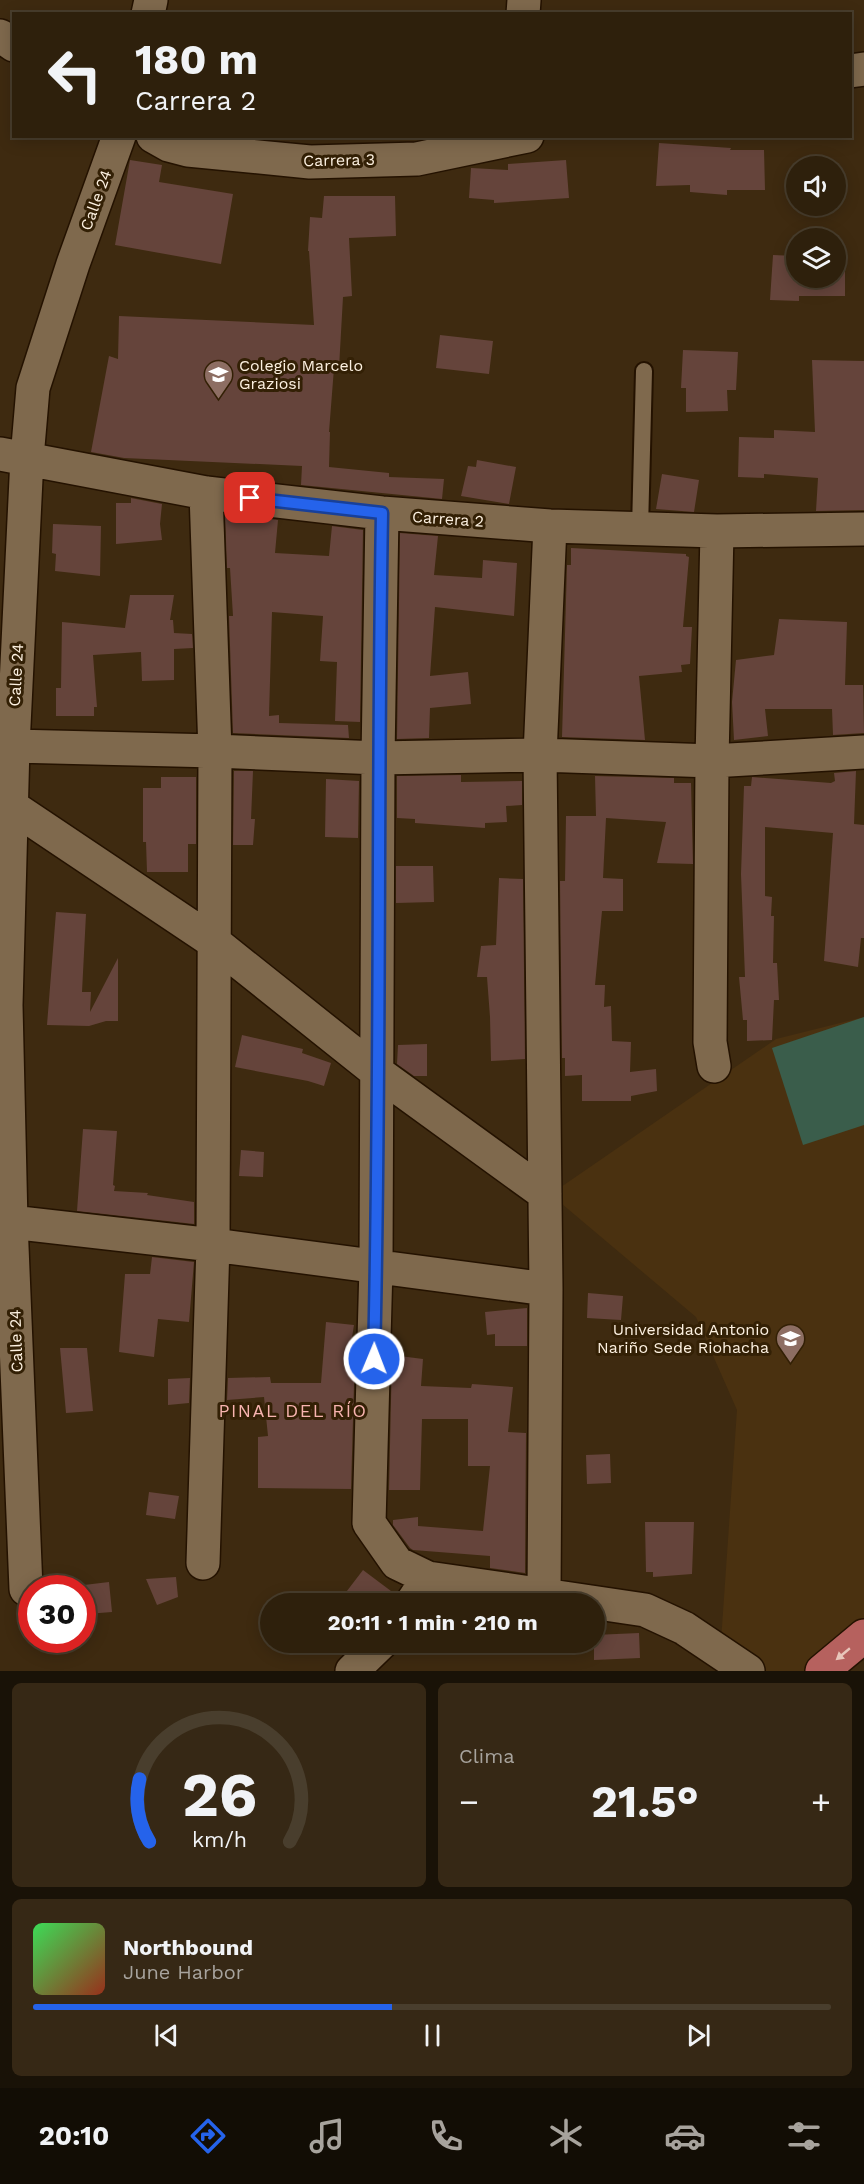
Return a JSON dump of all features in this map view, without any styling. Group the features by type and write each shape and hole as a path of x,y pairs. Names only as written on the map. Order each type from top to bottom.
{"highway":[{"path":"822,1671 864,1636"}],"street":[{"name":"Calle 24","path":"25,1575 3,1003 13,746 13,456 73,264 118,138"},
{"name":"Carrera 3","path":"157,138 169,145 188,150 310,162 417,159 518,138"},
{"name":"Carrera 2","path":"13,456 206,493 382,513 550,526 640,529 717,531 864,529"},
{"path":"203,1563 213,1245 215,751 206,493"},
{"path":"382,513 378,759 376,1266 369,1523 420,1591 482,1593"},
{"path":"544,1593 546,1289 540,755 550,526"},
{"path":"714,1066 710,1042 712,761 717,531"},
{"path":"13,746 215,751 378,759 540,755 712,761 864,752"},
{"path":"11,806 214,942 377,1072 545,1194"},
{"path":"11,1222 213,1245 546,1289"},
{"path":"605,1604 645,1610 684,1628 748,1671"},
{"path":"352,1671 371,1653"}],"lane":[{"path":"640,529 644,372"}],"shaded area":[{"name":"Universidad Antonio Nariño Sede Riohacha","path":"864,1017 864,1622 808,1671 760,1671 721,1641 737,1410 696,1317 562,1204 561,1187 776,1039"}],"green space":[{"path":"864,1017 864,1125 803,1145 772,1048"}],"building":[{"path":"659,143 731,148 730,150 764,150 765,190 727,190 727,195 690,192 690,185 656,186"},
{"path":"130,160 162,165 159,182 233,194 221,264 115,245"},
{"path":"566,160 569,198 494,203 494,200 469,198 471,168 508,170 508,164"},
{"path":"324,196 395,196 396,236 349,238 352,296 343,297 339,368 334,368 329,467 389,473 389,477 444,479 442,499 301,485 302,466 124,458 91,452 109,356 118,359 119,316 314,325 308,251 310,217 322,218"},
{"path":"773,255 786,256 786,288 845,288 845,296 799,296 799,301 770,300"},
{"path":"440,335 493,341 489,374 436,368"},
{"path":"683,350 738,352 736,390 727,390 728,411 686,412 686,388 681,388"},
{"path":"812,360 864,361 864,510 816,511 818,478 764,474 764,478 738,477 739,437 774,438 774,430 815,432"},
{"path":"477,460 516,467 509,504 461,496 468,466 476,467"},
{"path":"662,474 699,480 694,512 656,509"},
{"path":"131,498 162,504 160,524 162,540 116,544 116,503 131,503"},
{"path":"225,514 278,520 275,553 329,556 332,526 363,530 360,722 335,721 337,662 320,661 323,616 272,612 269,716 279,715 279,723 348,725 349,738 233,733 229,616 233,616 230,568 227,568"},
{"path":"53,524 101,526 100,576 55,571 56,554 52,553"},
{"path":"400,533 438,536 434,575 482,578 483,560 517,563 514,616 435,607 430,676 468,672 471,704 430,708 429,738 397,739"},
{"path":"571,548 686,554 689,557 683,627 692,627 690,664 681,665 682,672 639,676 645,740 562,737 567,565 571,565"},
{"path":"130,595 174,595 170,620 173,620 174,633 192,634 193,648 174,649 174,680 142,681 141,652 93,655 97,707 94,707 94,716 56,716 56,688 61,688 62,622 125,628"},
{"path":"779,619 847,622 845,685 863,685 864,733 833,735 832,709 765,709 768,736 734,740 732,702 736,660 774,655"},
{"path":"234,771 253,771 251,819 255,819 253,845 233,845"},
{"path":"856,771 854,824 864,825 864,938 861,938 858,967 824,961 833,833 765,827 765,896 772,897 773,963 777,963 779,1000 774,1000 772,1040 747,1041 747,1020 743,1020 739,977 745,977 741,874 744,786 751,786 752,777 831,783 835,781 834,773"},
{"path":"461,775 461,782 522,781 522,805 506,806 507,822 485,823 485,828 415,823 415,819 397,818 397,776"},
{"path":"595,776 674,778 674,783 691,783 693,864 657,863 666,822 606,818 603,878 623,879 623,911 602,911 595,985 605,985 604,1007 611,1006 612,1041 631,1042 630,1072 656,1069 657,1091 631,1096 631,1101 582,1101 582,1075 565,1076 565,1058 562,1058 560,881 565,881 566,816 596,816"},
{"path":"161,777 196,777 196,844 188,844 188,872 147,872 146,842 143,842 143,788 161,788"},
{"path":"326,779 359,781 358,838 325,837"},
{"path":"396,866 433,866 434,902 396,903"},
{"path":"499,878 523,879 525,1059 491,1061 487,977 477,977 481,946 496,945"},
{"path":"56,912 86,914 82,992 91,992 90,1012 118,958 118,1021 106,1021 89,1026 47,1025"},
{"path":"242,1035 303,1049 302,1053 331,1063 324,1086 235,1067"},
{"path":"427,1044 427,1076 414,1076 397,1064 398,1045"},
{"path":"83,1129 117,1131 114,1191 148,1193 147,1195 194,1202 194,1224 77,1211"},
{"path":"241,1150 264,1152 263,1177 239,1176"},
{"path":"152,1257 194,1262 189,1322 158,1319 154,1357 119,1352 125,1274 150,1274"},
{"path":"588,1293 623,1296 621,1320 587,1318"},
{"path":"527,1308 527,1346 495,1346 495,1334 487,1335 485,1312"},
{"path":"326,1322 354,1325 350,1350 355,1350 351,1489 258,1488 258,1437 268,1436 264,1397 227,1400 228,1378 270,1377 271,1383 321,1383"},
{"path":"60,1348 87,1348 93,1411 66,1413"},
{"path":"392,1355 423,1359 421,1386 471,1388 472,1384 513,1387 508,1432 526,1433 525,1573 490,1568 490,1556 413,1550 393,1525 393,1520 418,1517 418,1526 483,1531 490,1466 468,1466 468,1419 422,1419 420,1490 389,1490"},
{"path":"190,1378 189,1403 168,1405 168,1379"},
{"path":"610,1454 611,1483 587,1484 586,1455"},
{"path":"149,1492 179,1496 175,1519 146,1515"},
{"path":"645,1522 694,1522 692,1574 653,1577 653,1572 646,1572"},
{"path":"363,1570 394,1593 345,1593"},
{"path":"176,1577 178,1597 157,1605 146,1579"},
{"path":"109,1582 112,1612 96,1613 96,1584"},
{"path":"639,1633 640,1658 594,1660 594,1653 605,1653 605,1635"}],"place":[{"name":"Colegio Marcelo Graziosi","path":"218,400"},
{"name":"Universidad Antonio Nariño Sede Riohacha","path":"790,1364"}],"district":[{"name":"PINAL DEL RÍO","path":"293,1410"}],"route":[{"path":"250,498 382,513 374,1359"}]}
